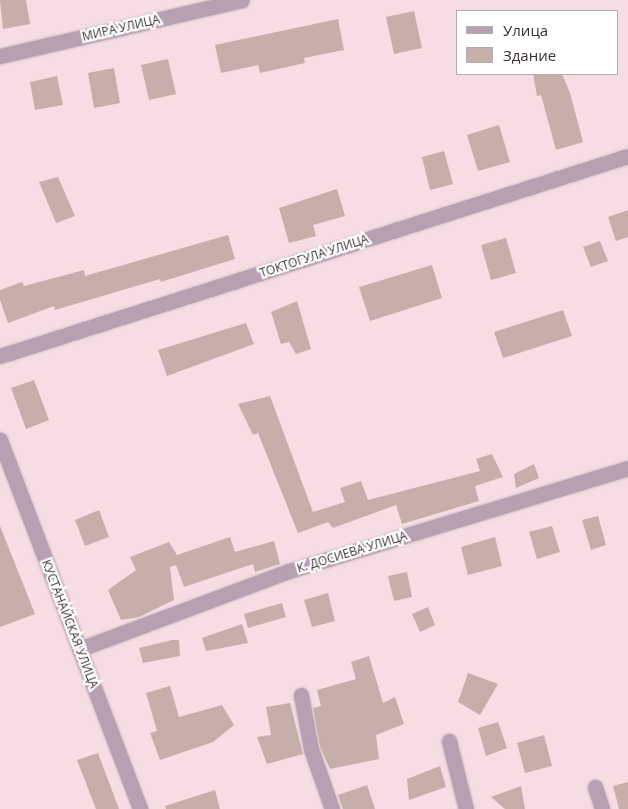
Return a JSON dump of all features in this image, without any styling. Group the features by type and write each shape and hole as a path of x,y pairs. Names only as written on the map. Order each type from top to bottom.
{"street":[{"name":"МИРА УЛИЦА","path":"0,56 242,0"},
{"name":"ТОКТОГУЛА УЛИЦА","path":"0,356 628,156"},
{"name":"КУСТАНАЙСКАЯ УЛИЦА","path":"0,440 140,809"},
{"name":"К. ДОСИЕВА УЛИЦА","path":"80,649 289,571 628,468"},
{"path":"300,695 311,749 332,809"},
{"path":"449,741 466,809"},
{"path":"595,787 602,809"}],"building":[{"path":"0,0 26,0 30,24 3,29"},
{"path":"414,11 422,48 394,54 386,17"},
{"path":"338,19 344,50 304,58 305,63 260,73 258,65 221,73 215,45"},
{"path":"168,59 176,94 149,100 141,65"},
{"path":"114,68 120,103 94,108 88,73"},
{"path":"533,75 562,75 570,93 583,142 556,150 541,95 537,96"},
{"path":"57,76 63,105 35,110 30,82"},
{"path":"499,125 510,162 478,171 467,135"},
{"path":"444,151 453,184 430,190 422,157"},
{"path":"58,177 75,216 56,223 39,182"},
{"path":"337,189 345,216 313,225 316,236 289,243 279,208"},
{"path":"628,210 628,237 616,241 608,217"},
{"path":"228,235 235,259 161,282 160,279 55,310 54,306 8,323 0,300 0,290 22,282 24,286 84,270 85,276"},
{"path":"506,238 516,273 491,280 481,245"},
{"path":"600,241 608,261 591,267 583,247"},
{"path":"432,265 442,298 370,321 359,287"},
{"path":"297,301 311,349 296,354 289,342 281,344 271,312"},
{"path":"563,310 572,336 503,358 494,332"},
{"path":"246,323 254,344 167,376 158,350"},
{"path":"34,380 49,420 26,429 11,388"},
{"path":"270,396 313,512 345,502 340,488 361,481 368,500 480,471 476,459 492,454 503,477 475,486 479,501 402,524 396,505 333,528 328,522 298,533 258,433 253,435 238,404"},
{"path":"534,464 539,478 516,488 514,474"},
{"path":"99,510 109,537 85,546 75,520"},
{"path":"598,516 606,545 591,550 582,520"},
{"path":"0,526 35,614 0,627"},
{"path":"552,526 560,552 537,559 529,532"},
{"path":"230,537 235,552 274,541 280,564 255,572 253,564 184,587 176,565 170,567 174,600 139,617 121,620 108,590 136,570 130,557 169,542 177,555"},
{"path":"495,537 502,566 468,575 461,547"},
{"path":"407,572 412,597 394,601 388,576"},
{"path":"328,593 335,621 312,627 304,600"},
{"path":"282,603 286,617 248,628 244,614"},
{"path":"428,607 435,625 420,632 412,614"},
{"path":"242,624 248,643 206,651 202,638"},
{"path":"179,640 180,656 143,663 139,648"},
{"path":"369,656 383,703 395,697 404,724 376,735 379,759 330,769 320,747 313,708 321,706 317,690 356,679 351,662"},
{"path":"468,673 498,684 480,715 458,702"},
{"path":"170,686 179,717 222,705 234,725 213,742 160,760 150,733 157,731 146,693"},
{"path":"290,703 303,754 267,764 257,737 271,735 266,707"},
{"path":"498,722 507,748 486,756 478,728"},
{"path":"544,735 552,766 525,773 517,743"},
{"path":"98,753 119,809 96,809 77,760"},
{"path":"440,766 446,787 409,800 407,779"},
{"path":"628,782 628,809 619,809 613,786"},
{"path":"367,785 375,809 343,809 338,795"},
{"path":"521,786 525,809 505,809 491,797"},
{"path":"215,790 220,809 166,809 165,806"}]}
